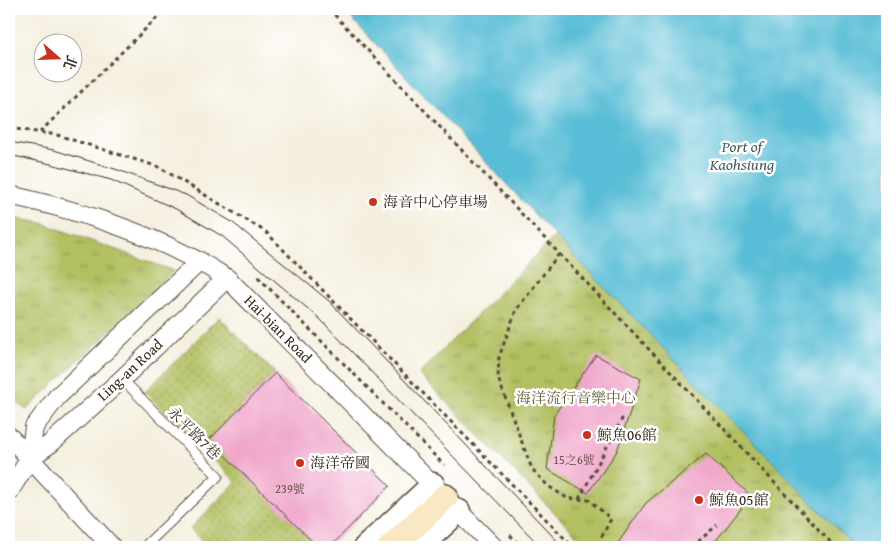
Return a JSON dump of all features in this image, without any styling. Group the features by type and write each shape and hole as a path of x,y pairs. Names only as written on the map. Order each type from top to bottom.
{"main road":[{"path":"391,547 447,491"}],"street":[{"name":"Hai-bian Road","path":"9,195 57,206 155,240 200,261 227,278 447,491 494,547"},
{"name":"Ling-an Road","path":"30,458 34,427 57,397 200,261"},
{"name":"Ling-an Road","path":"9,492 30,458 50,444 122,379 227,278"},
{"path":"9,436 112,547"},
{"path":"365,547 447,491"},
{"path":"420,547 447,491"}],"lane":[{"name":"永平路7巷","path":"122,379 218,476 144,547"}],"path":[{"path":"39,132 166,9"},
{"path":"329,9 835,547"},
{"path":"9,128 57,135 159,167 266,232 573,547"},
{"path":"559,254 516,310 499,357 498,378 532,469 548,486 567,498 589,500 611,519 600,540 600,547"},
{"path":"258,277 447,491"},
{"path":"580,499 623,416"},
{"path":"692,547 717,525"},
{"path":"509,533 522,547"}],"green space":[{"path":"9,217 42,223 174,271 26,410 9,394"},
{"name":"海洋流行音樂中心","path":"555,236 855,547 588,547 419,374"},
{"path":"219,317 275,373 210,440 319,547 208,547 190,529 236,482 145,392"}],"water":[{"name":"Port of Kaohsiung","path":"343,9 887,9 887,547 855,547 555,236"}],"building":[{"name":"鯨魚06館","path":"596,355 641,379 617,451 588,493 547,469 554,415"},
{"name":"海洋帝國","path":"275,373 390,486 330,547 318,547 209,440"},
{"name":"鯨魚05館","path":"706,454 751,496 711,547 615,547 646,503"}],"tram line":[{"path":"9,142 54,150 118,170 186,195 232,222 329,301 563,547"},
{"path":"9,155 111,180 176,209 222,236 320,319 541,547"}],"place":[{"name":"海音中心停車場","path":"373,202"},
{"name":"鯨魚06館","path":"587,435"},
{"name":"海洋帝國","path":"300,463"},
{"name":"鯨魚05館","path":"699,500"}]}
